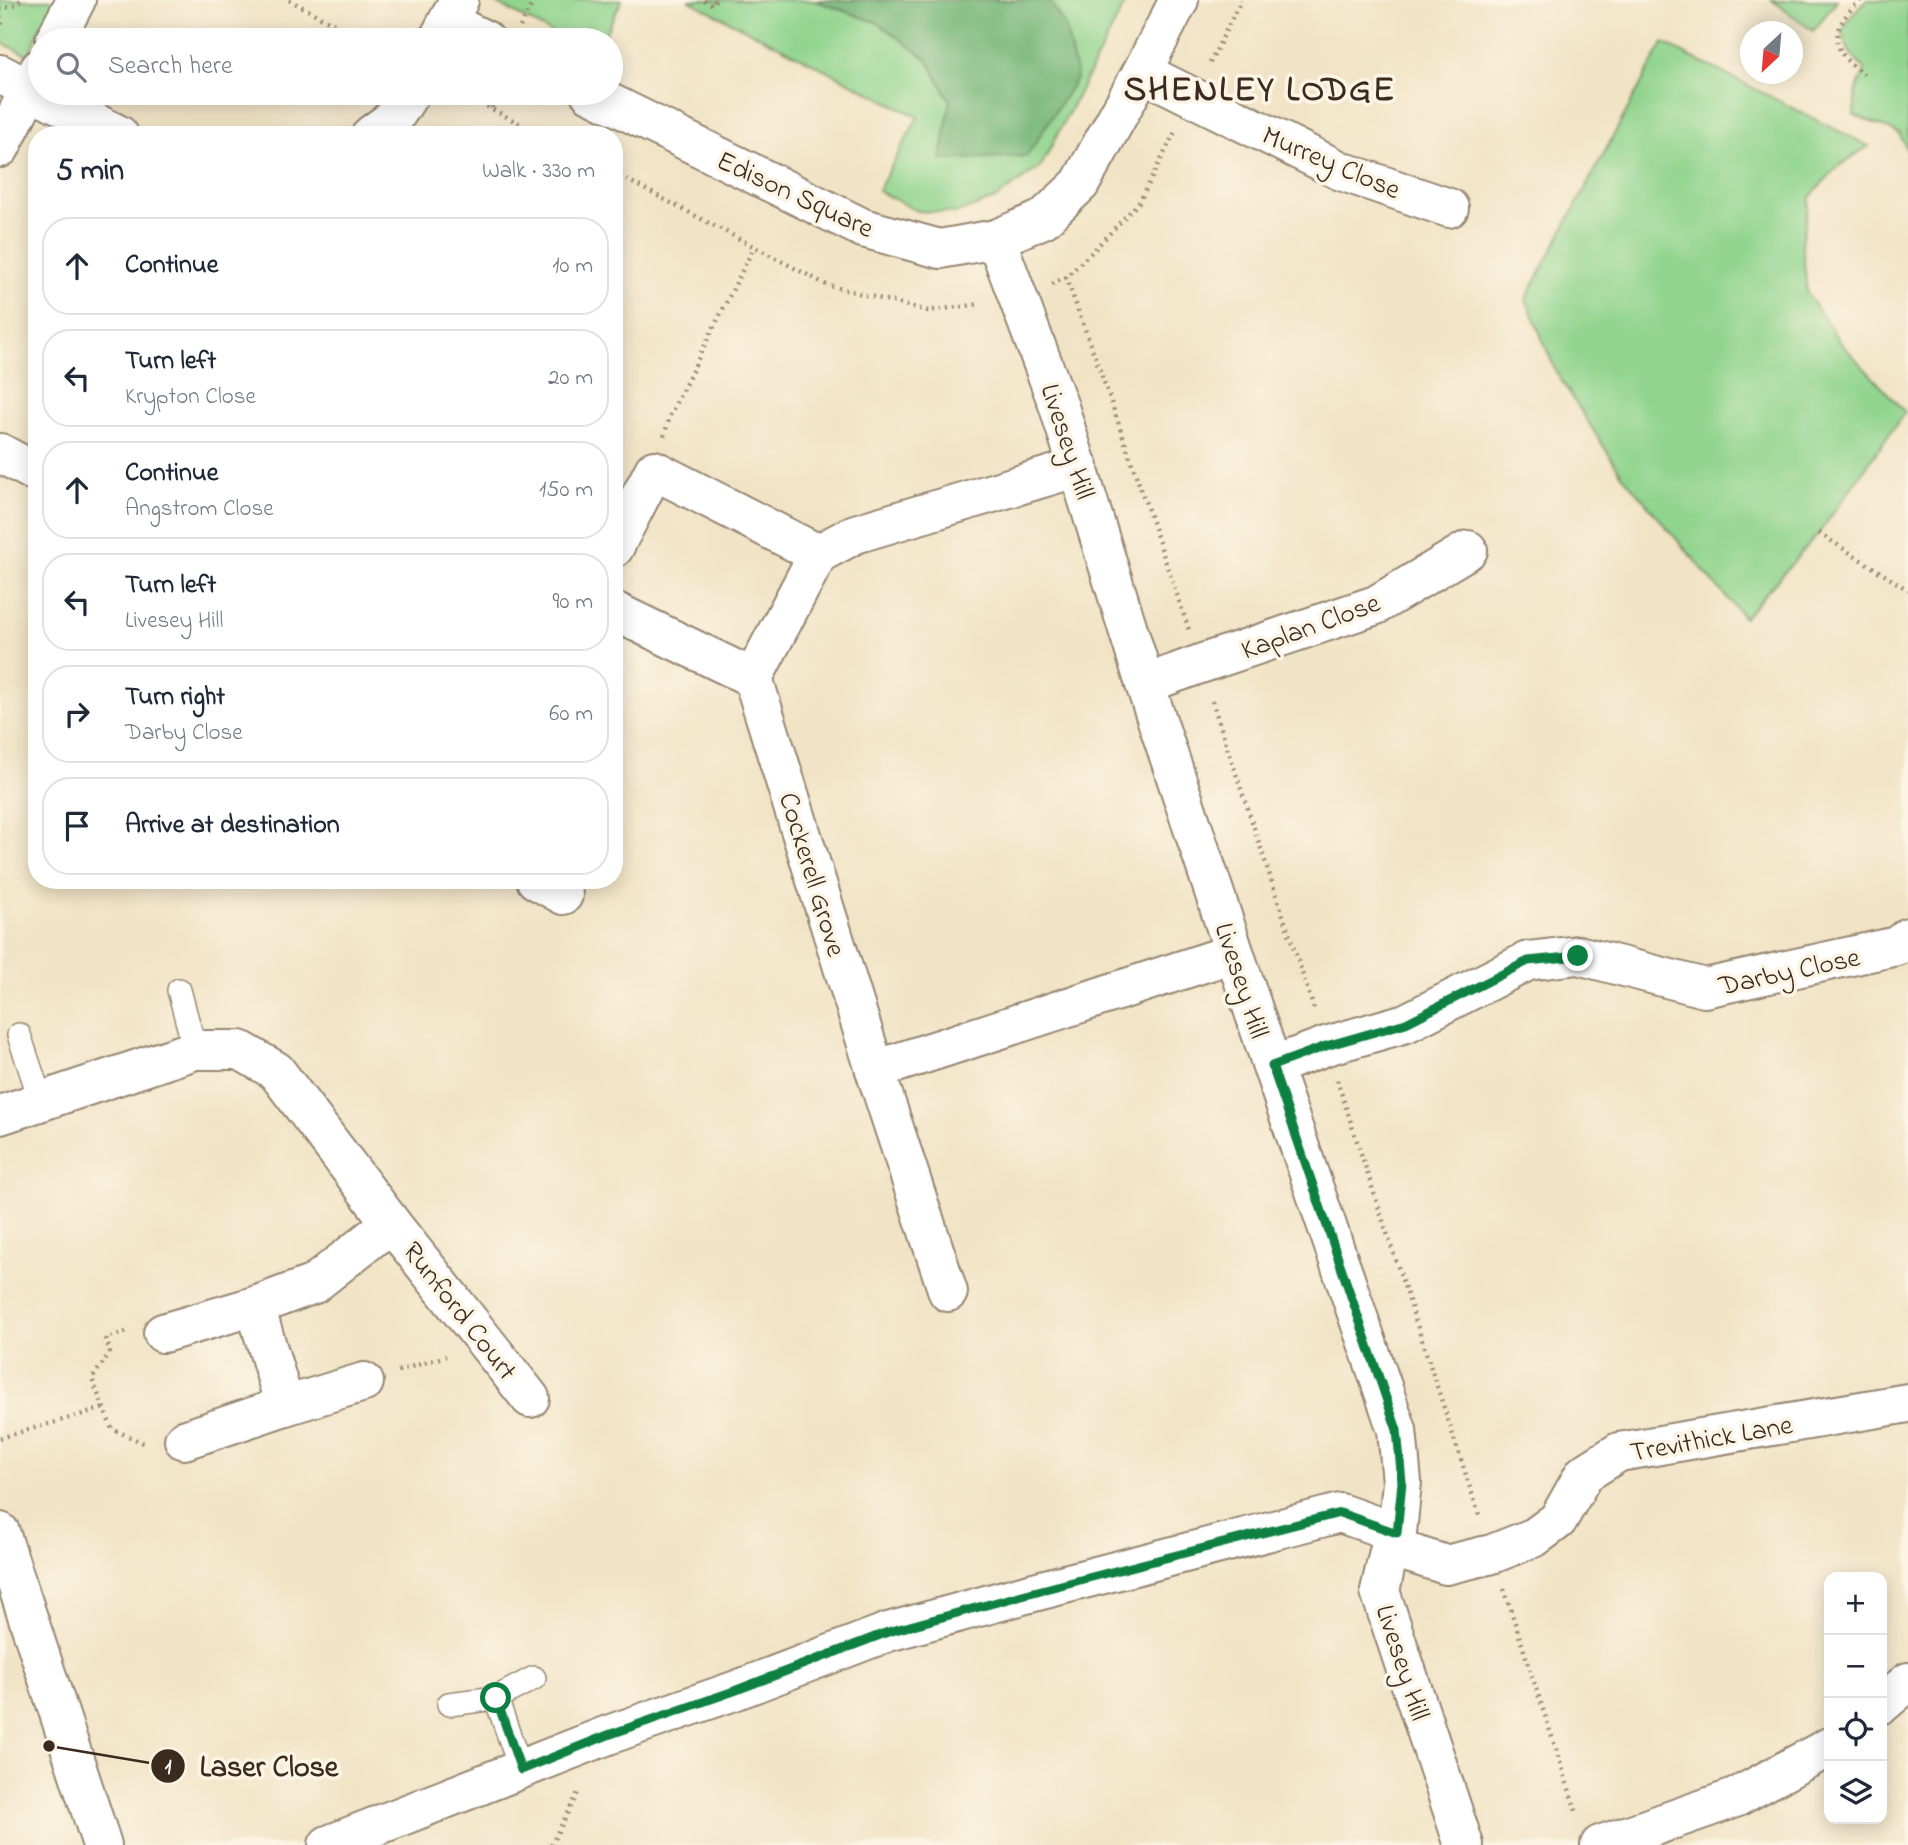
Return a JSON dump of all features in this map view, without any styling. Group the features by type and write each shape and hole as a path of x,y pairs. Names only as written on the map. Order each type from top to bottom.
{"street":[{"path":"61,28 76,0"},
{"name":"Edison Square","path":"614,105 863,228 940,249 996,239 1043,219 1080,184 1180,0"},
{"path":"448,21 474,28"},
{"name":"Murrey Close","path":"1143,72 1341,172 1449,208"},
{"path":"0,148 23,77"},
{"path":"69,105 104,126"},
{"path":"383,126 394,118 402,105"},
{"name":"Livesey Hill","path":"996,239 1059,407 1145,684 1397,1430 1402,1482 1394,1540 1380,1591 1464,1845"},
{"path":"0,453 28,468"},
{"path":"623,615 753,678 818,554 855,534 1079,467"},
{"path":"623,530 654,470 818,554"},
{"name":"Kaplan Close","path":"1145,684 1376,605 1468,550"},
{"name":"Cockerell Grove","path":"753,678 875,1070 948,1292"},
{"name":"Darby Close","path":"1272,1066 1326,1046 1406,1023 1528,961 1578,956 1705,988 1897,946 1908,937"},
{"path":"875,1070 1234,953"},
{"name":"Runford Court","path":"0,1115 195,1050 240,1050 276,1071 391,1223 530,1398"},
{"name":"Runford Court","path":"163,1333 255,1306 314,1284 391,1223"},
{"path":"255,1306 285,1406"},
{"path":"184,1440 364,1382"},
{"name":"Trevithick Lane","path":"328,1845 608,1735 734,1691 888,1632 1340,1513 1446,1565 1492,1554 1535,1537 1558,1520 1584,1474 1619,1451 1908,1403"},
{"path":"0,1532 102,1845"},
{"path":"1887,1700 1908,1682"},
{"path":"1600,1845 1735,1798 1824,1750"}],"lane":[{"path":"179,990 195,1050"},
{"path":"19,1035 41,1101"},
{"path":"449,1704 496,1698 534,1678"},
{"path":"496,1698 521,1770"}],"path":[{"path":"0,9 21,0"},
{"path":"289,0 342,28"},
{"path":"508,28 534,0"},
{"path":"704,0 713,5 715,0"},
{"path":"1860,0 1849,10 1836,32 1840,53 1864,74"},
{"path":"0,16 0,30"},
{"path":"484,105 524,126"},
{"path":"491,105 492,109"},
{"path":"654,470 671,413 754,247"},
{"path":"1819,533 1908,590"},
{"path":"163,1333 144,1326 106,1338 110,1352 92,1379 112,1429 146,1443 151,1455 170,1451 184,1440"},
{"path":"364,1382 487,1343"},
{"path":"0,1438 104,1408"}],"green space":[{"path":"0,0 55,0 41,28 28,28 28,55 0,42"},
{"path":"498,0 622,0 608,28 543,28 496,3"},
{"path":"688,0 1127,0 1041,166 995,199 957,213 918,211 878,191 918,117"},
{"path":"813,0 1049,0 1065,26 1077,77 1027,156 941,160 950,101 927,59 878,23"},
{"path":"1772,0 1837,0 1813,31"},
{"path":"1867,0 1908,0 1908,170 1907,150 1899,133 1854,115 1856,91 1865,69 1850,52 1842,32 1852,14"},
{"path":"1663,43 1740,82 1740,84 1745,84 1869,146 1836,168 1810,197 1802,241 1807,293 1840,342 1905,412 1819,533 1744,618 1622,475 1556,372 1526,299"}],"place":[{"name":"Laser Close","path":"49,1746"}],"district":[{"name":"SHENLEY LODGE","path":"1260,88"}],"route":[{"path":"496,1698 521,1770 608,1735 734,1691 888,1632 1026,1594 1340,1513 1397,1533 1402,1482 1397,1430 1272,1066 1326,1046 1406,1023 1528,961 1578,956"}]}
